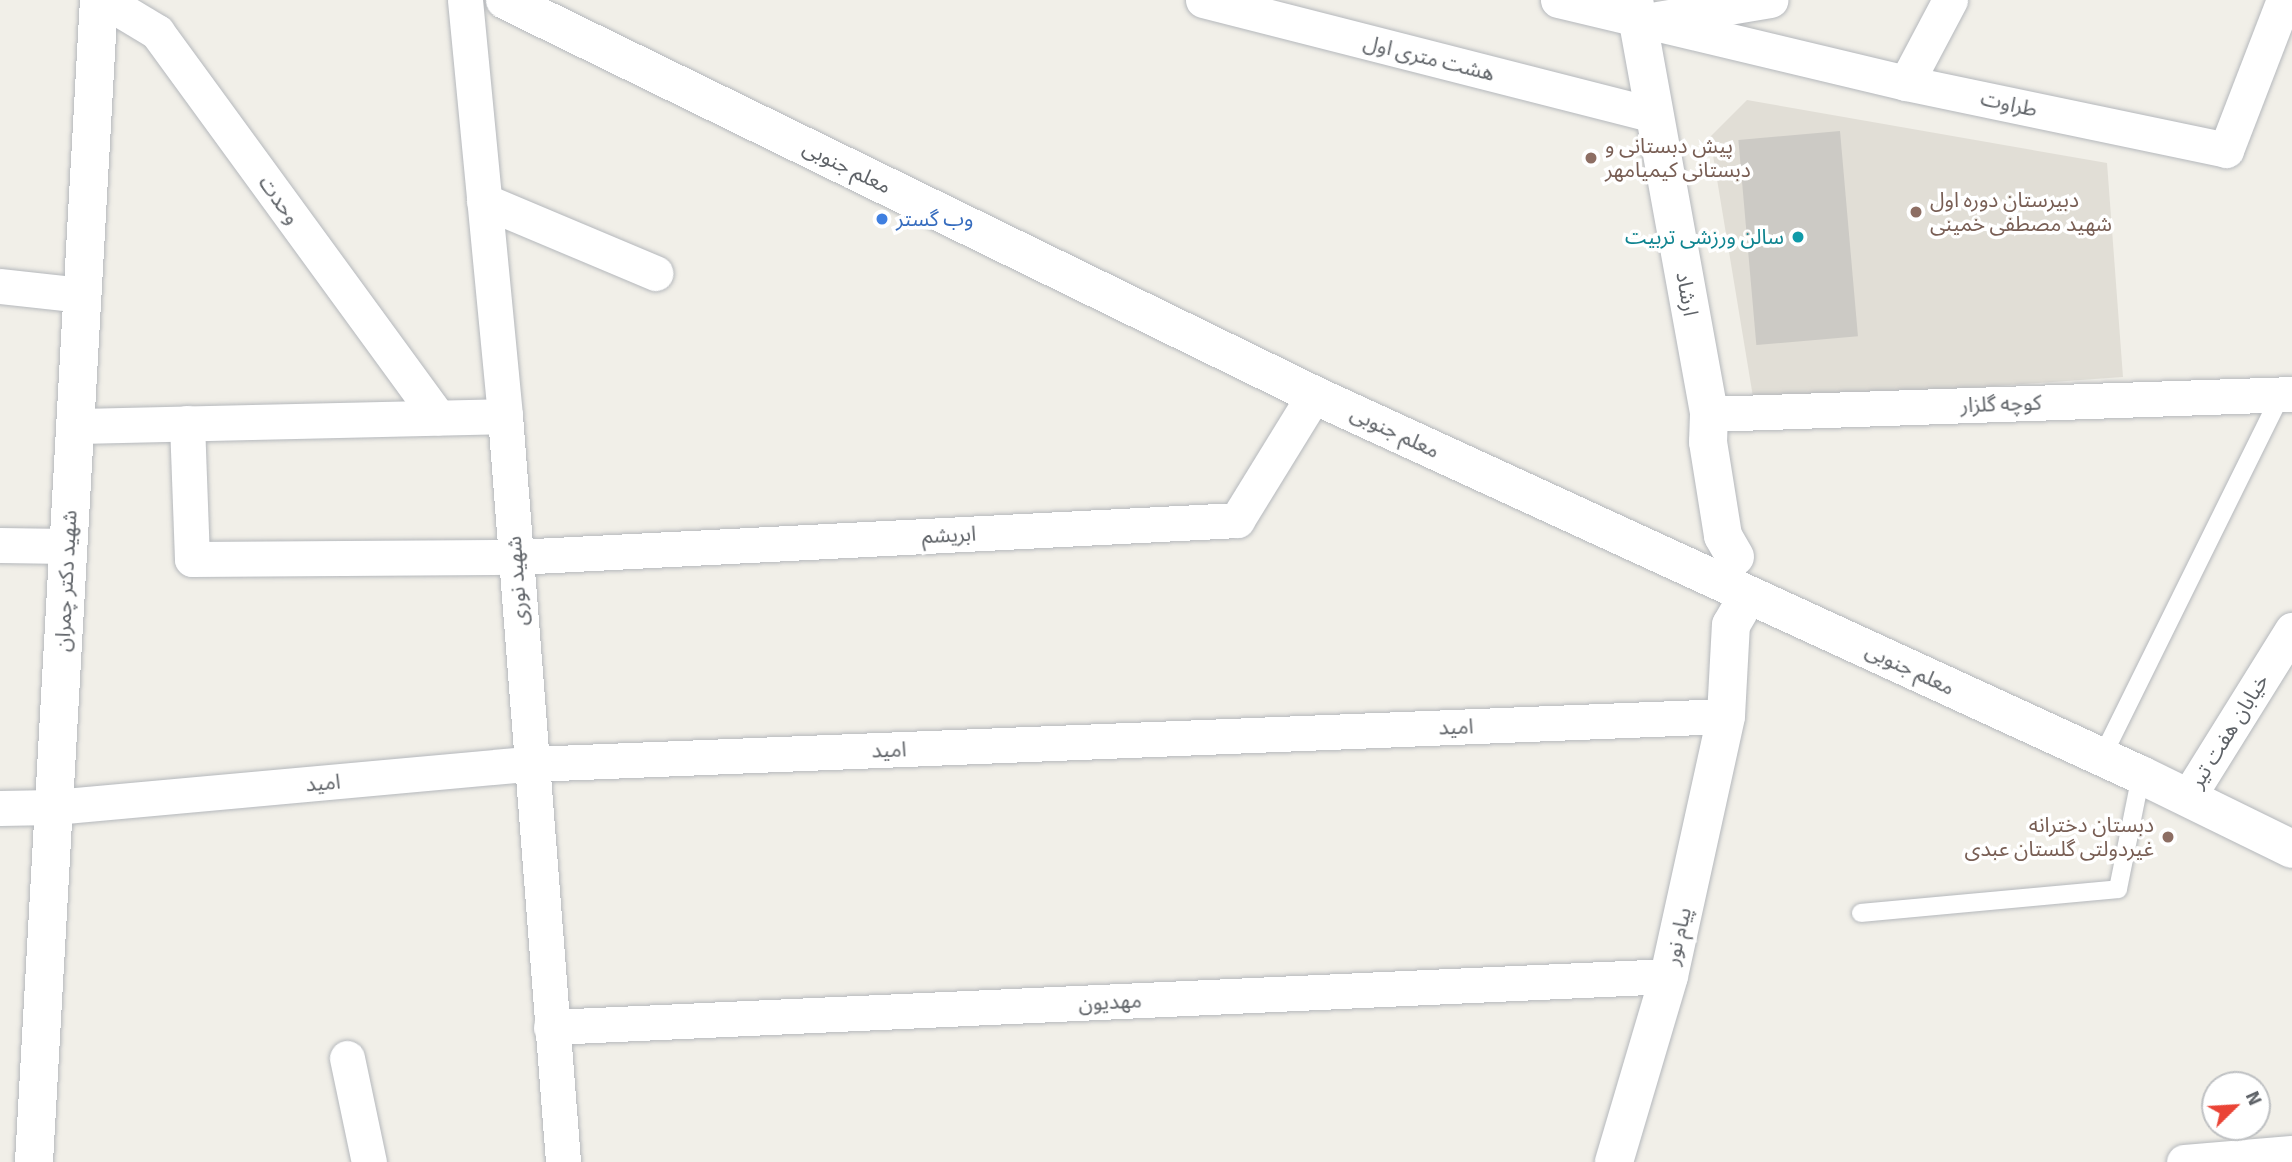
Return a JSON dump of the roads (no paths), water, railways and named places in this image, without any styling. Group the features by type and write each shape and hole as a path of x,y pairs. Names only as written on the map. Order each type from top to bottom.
{"main road":[{"name":"شهید دکتر چمران","path":"34,1162 99,0"},
{"name":"معلم جنوبی","path":"505,0 1314,395 1737,586 2188,797 2292,849"},
{"name":"ارشاد","path":"1635,11 1710,418 1708,442 1723,536 1737,586"},
{"name":"پیام نور","path":"1614,1162 1669,976 1727,711 1737,689 1742,626 1737,586"}],"street":[{"name":"وحدت","path":"104,0 157,32 438,418"},
{"name":"شهید نوری","path":"465,0 505,416 563,1162"},
{"name":"هشت متری اول","path":"1203,0 1654,115"},
{"name":"طراوت","path":"1558,0 1635,11 1906,83 2226,150 2284,0"},
{"path":"1906,83 1950,0"},
{"path":"1635,11 1753,2"},
{"path":"484,201 655,273"},
{"path":"0,286 82,295"},
{"name":"کوچه گلزار","path":"1710,418 2286,394"},
{"name":"ابریشم","path":"515,557 1237,520 1314,395"},
{"path":"75,426 505,416"},
{"path":"187,423 192,559 515,557"},
{"path":"0,545 68,546"},
{"name":"خیابان هفت تیر","path":"2188,797 2290,636"},
{"name":"امید","path":"0,808 54,807 531,764 1727,711"},
{"name":"مهدیون","path":"551,1027 1669,976"},
{"path":"347,1058 369,1162"},
{"path":"2184,1162 2292,1153"}],"lane":[{"path":"2102,757 2286,394"},
{"path":"1861,914 2118,889 2141,775"}],"place":[{"name":"پیش دبستانی و دبستانی کیمیامهر","path":"1591,158"},
{"name":"دبیرستان دوره اول شهید مصطفی خمینی","path":"1916,212"},
{"name":"وب گستر","path":"882,219"},
{"name":"سالن ورزشی تربیت","path":"1798,237"},
{"name":"دبستان دخترانه غیردولتی گلستان عبدی","path":"2168,837"}]}
